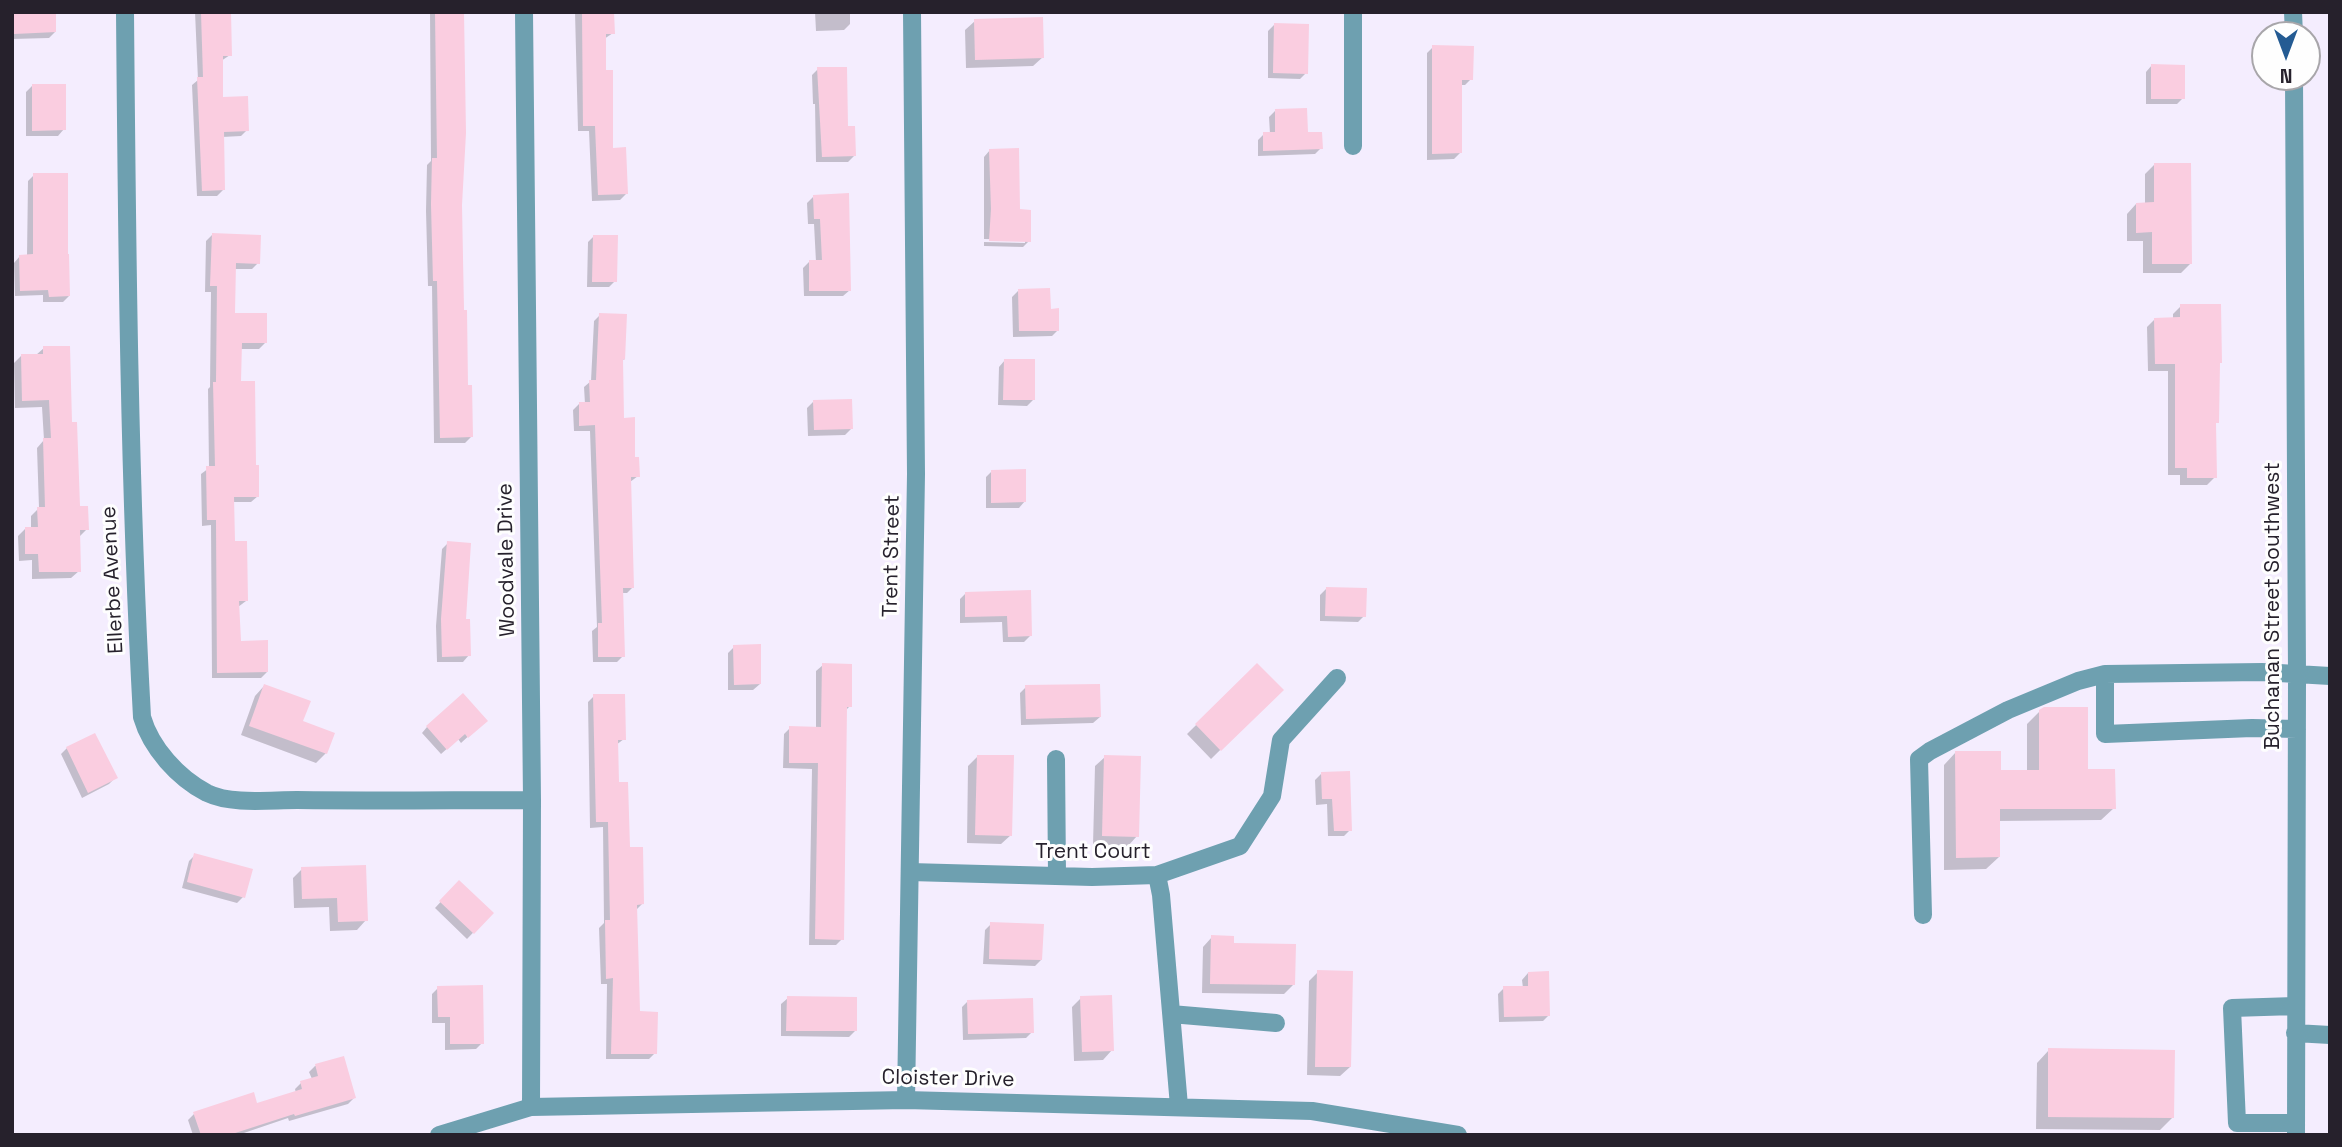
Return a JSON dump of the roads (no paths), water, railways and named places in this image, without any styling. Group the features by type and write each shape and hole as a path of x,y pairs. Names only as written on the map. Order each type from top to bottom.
{"street":[{"name":"Ellerbe Avenue","path":"125,12 127,332 133,553 142,717 150,738 164,757 189,782 217,796 239,800 532,800"},
{"name":"Woodvale Drive","path":"524,12 532,800 531,1107"},
{"name":"Trent Street","path":"906,1100 916,474 912,12"},
{"path":"1353,12 1353,146"},
{"name":"Buchanan Street Southwest","path":"2294,91 2297,675 2295,1129"},
{"path":"1923,915 1919,759 2008,710 2078,681 2105,674 2262,671 2330,676"},
{"path":"2105,674 2105,734 2252,728 2297,729"},
{"name":"Trent Court","path":"910,872 1157,876 1240,846 1272,796 1281,740 1337,678"},
{"path":"1056,759 1057,876"},
{"path":"1157,876 1161,895 1179,1106"},
{"path":"2295,1006 2232,1009 2237,1122 2295,1129"},
{"path":"1171,1014 1276,1023"},
{"path":"2295,1033 2330,1035"},
{"name":"Cloister Drive","path":"439,1135 531,1107 906,1100 1312,1111 1458,1135"}]}
